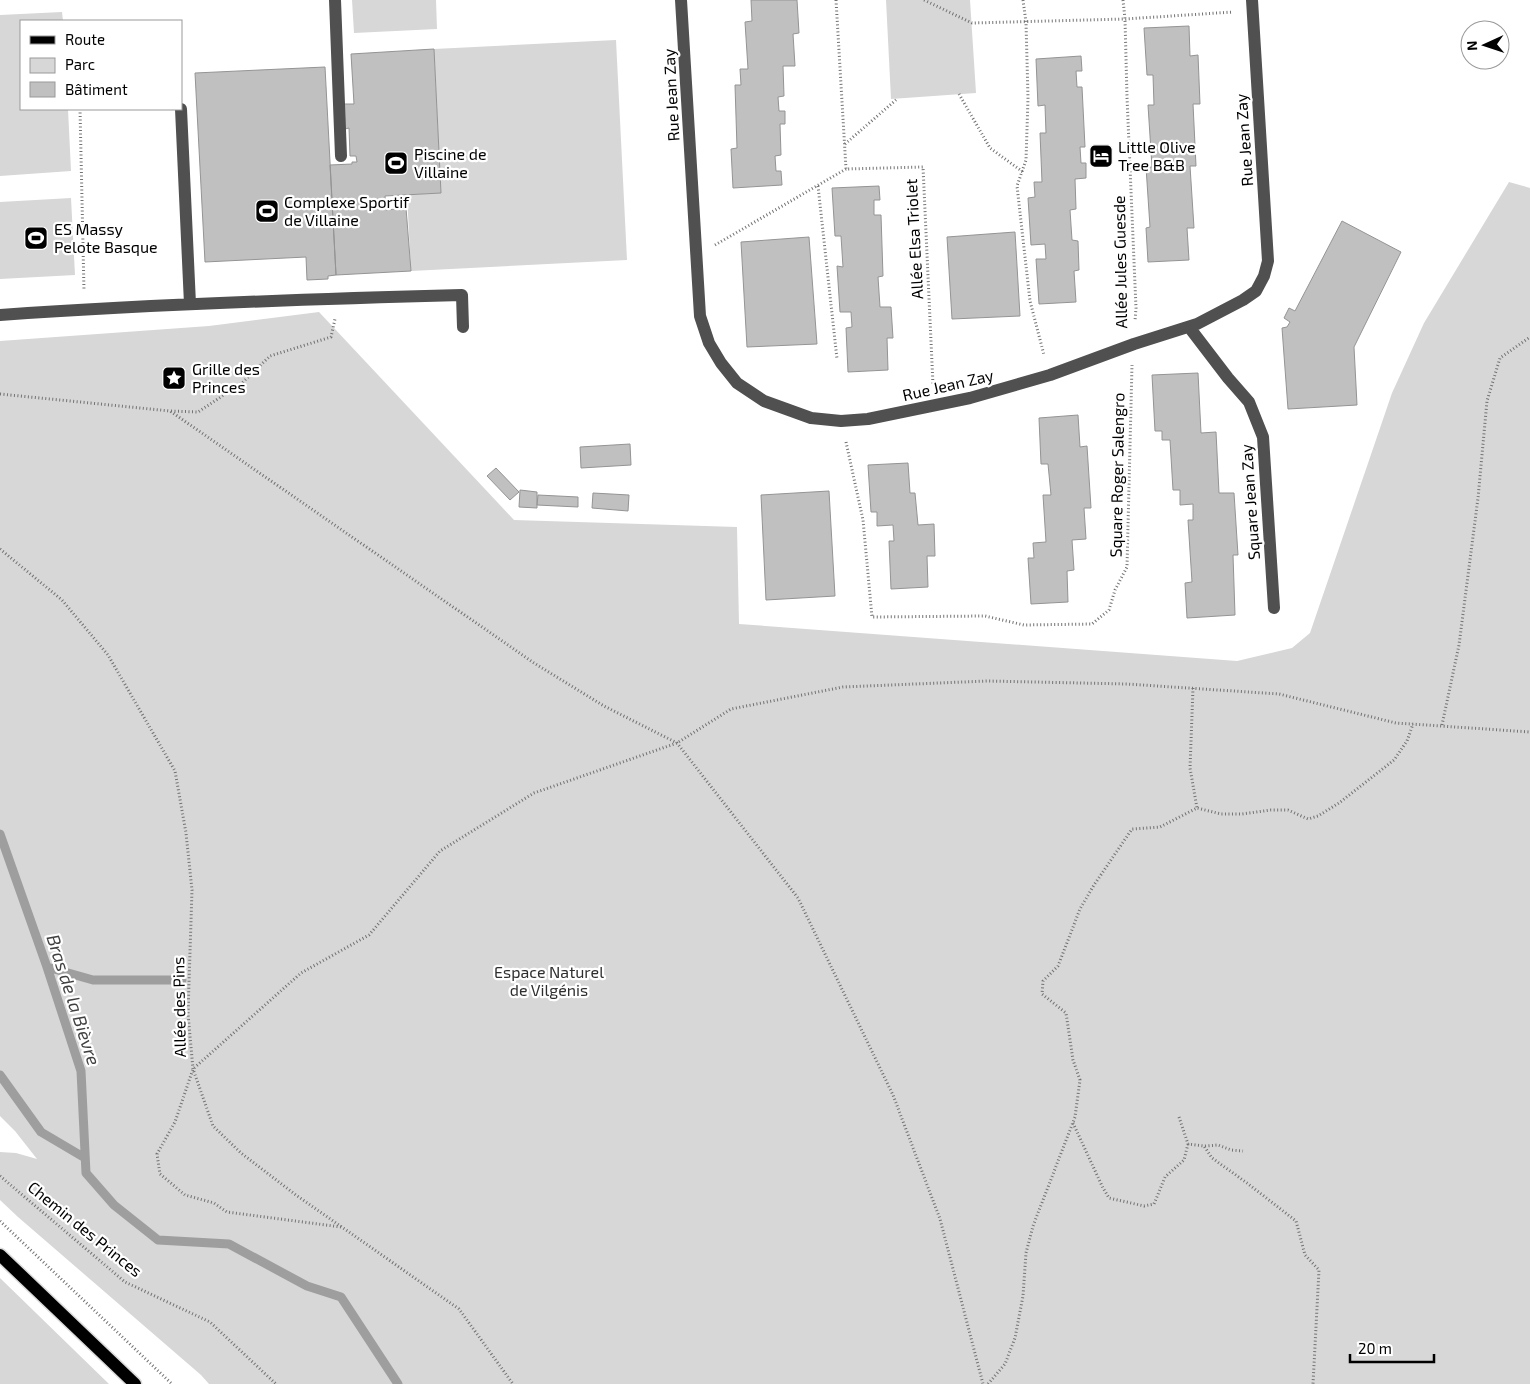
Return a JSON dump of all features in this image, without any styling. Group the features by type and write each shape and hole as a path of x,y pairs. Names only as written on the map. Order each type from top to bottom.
{"main road":[{"path":"0,1255 136,1384"}],"street":[{"path":"335,0 341,156"},
{"name":"Rue Jean Zay","path":"681,0 700,316 709,343 721,363 737,383 764,401 811,418 841,421 868,419 934,406 970,398 1050,375 1134,344 1189,327 1243,300 1256,291 1264,276 1268,261 1252,6"},
{"path":"181,110 190,304"},
{"path":"0,315 190,304 462,295 463,327"},
{"name":"Square Jean Zay","path":"1189,327 1249,402 1263,437 1274,608"}],"path":[{"path":"697,256 846,169 836,0"},
{"path":"924,0 972,23 1126,19 1252,6"},
{"path":"1023,0 1026,22 1028,98 1026,160 1018,186 1030,301 1050,375"},
{"name":"Allée Jules Guesde","path":"1123,0 1126,19 1136,308 1134,344"},
{"path":"959,94 990,148 1023,172"},
{"path":"845,145 897,99"},
{"path":"80,110 85,309"},
{"name":"Allée Elsa Triolet","path":"846,169 923,167 934,406"},
{"path":"818,186 837,359"},
{"path":"0,394 170,411 198,412 242,383 270,356 332,337 338,298"},
{"path":"1442,725 1460,635 1478,498 1487,401 1500,358 1530,337"},
{"name":"Square Roger Salengro","path":"841,421 863,520 872,617 985,616 1024,624 1092,624 1109,610 1115,590 1127,567 1134,344"},
{"path":"170,411 534,663 604,706 677,743 798,898 893,1095 940,1219 983,1384"},
{"name":"Allée des Pins","path":"0,549 62,600 108,654 175,771 186,833 192,890 188,1014 193,1069 213,1126 241,1153 296,1195 459,1310 513,1384"},
{"path":"341,1227 227,1212 214,1203 185,1194 160,1174 157,1154 175,1122 193,1069 302,972 369,935 440,850 534,793 677,743 731,709 843,687 987,681 1127,684 1279,694 1396,722 1530,732"},
{"path":"1193,688 1190,768 1197,808"},
{"path":"988,1384 1005,1364 1015,1338 1023,1296 1026,1253 1033,1226 1075,1118 1080,1080 1073,1060 1066,1013 1042,994 1043,980 1058,966 1080,909 1094,885 1132,829 1160,827 1197,808 1221,814 1288,810 1308,819 1318,816 1339,803 1394,760 1407,741 1413,724"},
{"path":"1073,1122 1109,1198 1144,1206 1154,1204 1164,1177 1184,1160 1188,1144 1179,1117"},
{"path":"1188,1144 1218,1145 1231,1150 1243,1151"},
{"path":"1204,1146 1212,1158 1296,1221 1305,1255 1320,1270 1313,1384"},
{"name":"Chemin des Princes","path":"0,1176 124,1282 210,1322 276,1384"},
{"path":"0,1221 172,1384"}],"green space":[{"path":"352,0 436,0 437,29 354,33"},
{"path":"886,0 970,0 976,93 891,99"},
{"path":"62,12 63,20 20,20 20,110 68,110 71,171 0,176 0,15"},
{"path":"616,40 627,260 411,271 407,195 441,193 434,49"},
{"name":"Espace Naturel de Vilgénis","path":"1509,182 1530,188 1530,1384 209,1384 0,1200 0,1152 16,1153 37,1159 15,1131 0,1116 0,341 209,326 319,312 514,520 737,527 739,624 1237,661 1292,648 1310,633 1392,393 1424,323"},
{"name":"ES Massy Pelote Basque","path":"71,198 75,275 0,279 0,202"},
{"path":"0,1278 109,1384 0,1384"}],"building":[{"path":"751,0 797,0 799,33 793,34 795,66 783,66 784,96 778,97 779,111 785,111 785,124 780,124 781,155 775,156 776,171 781,171 782,185 733,188 731,149 737,148 735,85 741,85 740,69 748,69 745,22 752,21"},
{"path":"1189,26 1190,56 1198,55 1200,104 1193,104 1196,166 1190,166 1194,228 1187,228 1189,260 1148,262 1146,228 1150,227 1146,167 1152,167 1148,105 1154,105 1153,75 1147,75 1144,28"},
{"name":"Piscine de Villaine","path":"434,49 441,193 385,196 386,210 406,208 411,271 336,275 330,165 357,162 356,156 350,156 349,128 345,129 344,104 354,104 351,54"},
{"path":"1081,56 1082,71 1076,71 1077,87 1082,87 1085,147 1080,147 1081,163 1086,163 1086,178 1075,179 1076,209 1070,210 1072,240 1078,241 1079,270 1074,271 1076,302 1039,304 1036,259 1046,259 1045,244 1031,245 1028,198 1035,197 1034,182 1042,182 1040,133 1046,133 1045,105 1038,106 1036,59"},
{"name":"Complexe Sportif de Villaine","path":"325,67 336,275 328,276 328,279 307,280 306,257 205,262 195,73"},
{"path":"879,186 880,200 874,200 874,215 881,215 883,276 878,277 880,307 891,307 893,338 887,338 888,370 848,372 846,328 852,327 851,312 840,312 837,266 843,267 841,236 835,236 832,188"},
{"path":"1342,221 1401,252 1354,347 1357,405 1288,409 1282,328 1287,327 1290,322 1284,318 1289,308 1295,311"},
{"path":"1015,232 1020,316 952,319 947,237"},
{"path":"809,237 817,344 747,347 741,242"},
{"path":"1198,373 1201,433 1216,432 1219,493 1234,493 1238,555 1233,555 1235,615 1187,618 1185,583 1192,582 1188,520 1193,520 1193,504 1180,505 1180,490 1173,490 1170,440 1162,440 1162,431 1155,431 1152,375"},
{"path":"1078,415 1080,447 1087,446 1091,508 1084,508 1086,539 1072,540 1074,570 1067,571 1068,602 1031,604 1028,558 1034,558 1033,543 1046,542 1043,495 1051,495 1048,464 1041,464 1039,418"},
{"path":"630,444 631,465 581,468 580,447"},
{"path":"908,463 910,493 915,493 918,525 934,524 935,556 927,556 928,587 891,589 889,541 894,541 893,525 877,526 877,512 871,512 868,465"},
{"path":"496,468 519,492 510,500 487,476"},
{"path":"520,490 537,492 537,508 519,507"},
{"path":"829,491 835,596 766,600 761,495"},
{"path":"593,493 629,495 628,511 592,508"},
{"path":"538,495 578,497 578,507 537,505"}],"waterway":[{"name":"Bras de la Bièvre","path":"0,834 81,1071 86,1173 114,1205 158,1240 229,1244 307,1286 341,1297 398,1384"},
{"path":"47,967 93,980 182,980"},
{"path":"0,1075 41,1132 85,1158"}],"place":[{"name":"Little Olive Tree B&B","path":"1101,156"},
{"name":"Piscine de Villaine","path":"396,163"},
{"name":"Complexe Sportif de Villaine","path":"267,211"},
{"name":"ES Massy Pelote Basque","path":"36,238"},
{"name":"Grille des Princes","path":"174,378"}]}
